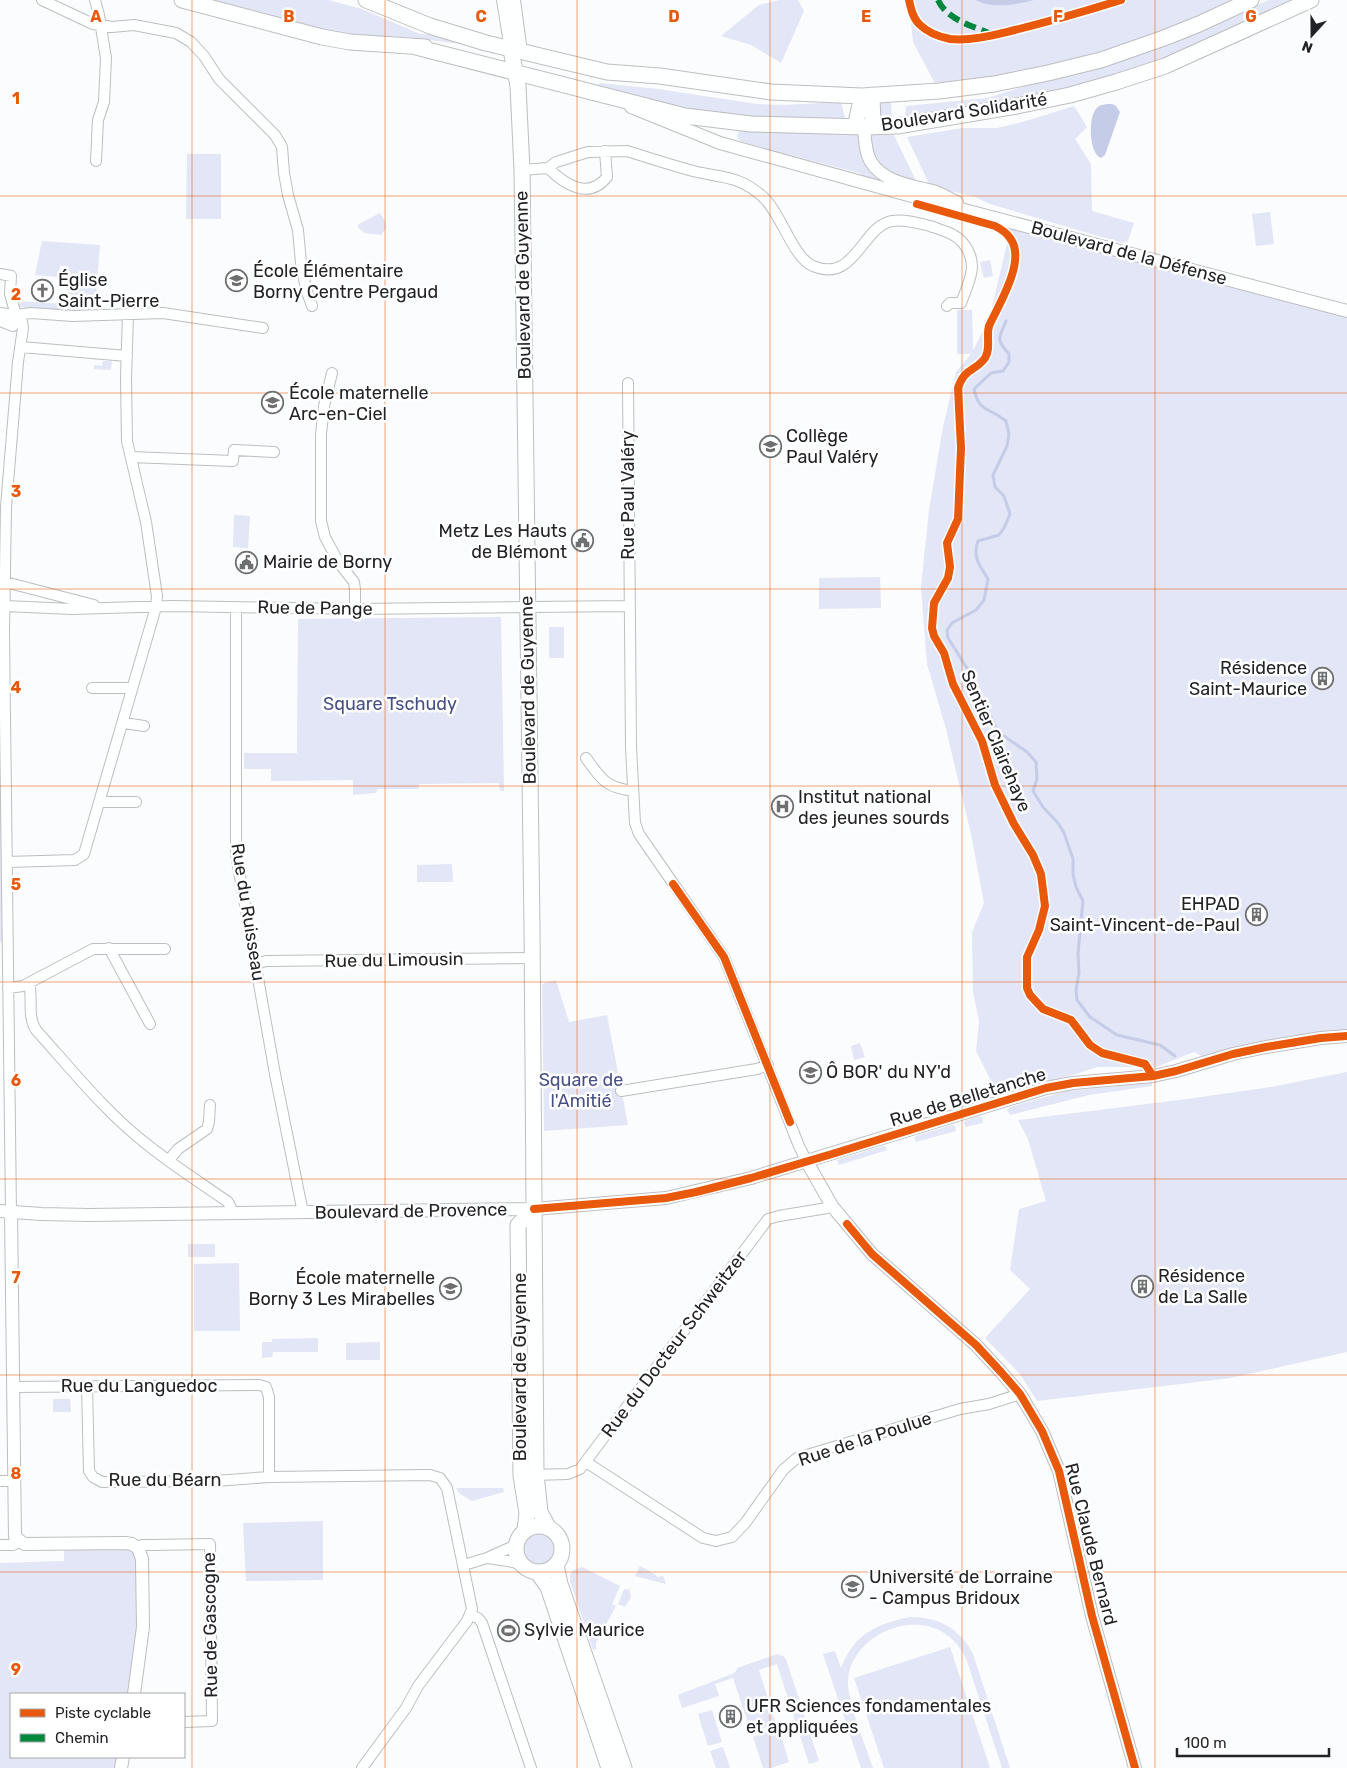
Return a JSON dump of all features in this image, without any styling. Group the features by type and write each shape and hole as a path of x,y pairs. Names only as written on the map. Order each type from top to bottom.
{"main road":[{"name":"Boulevard Solidarité","path":"182,0 322,37 350,42 416,47 518,62 660,76 770,92 834,95 939,92 994,84 1048,73 1101,60 1164,38 1250,0"},
{"name":"Boulevard Solidarité","path":"366,0 430,26 486,44 518,62 599,93 685,116 751,124 865,127 897,126 1017,106 1070,95 1116,82 1165,66 1312,0"},
{"name":"Boulevard de Guyenne","path":"518,62 522,170 534,1209 528,1376 520,1476 527,1513 525,1530"},
{"path":"865,127 857,118 867,95"},
{"name":"Boulevard de Guyenne","path":"528,1376 540,1512 548,1527"},
{"path":"532,1526 548,1527 559,1536 562,1542 562,1557 551,1569 538,1573 532,1572 522,1565 516,1552 516,1545 525,1530 532,1526"},
{"path":"556,1565 560,1584 624,1768"},
{"path":"538,1573 548,1587 609,1768"}],"street":[{"path":"42,0 100,25 112,27 147,26 176,33 191,42 204,56 219,79 275,135 282,147 287,188 298,230 306,290 312,306"},
{"path":"95,0 106,58 106,82 104,102 98,120 96,161"},
{"path":"503,0 518,62"},
{"path":"514,0 518,62"},
{"name":"Boulevard de la Défense","path":"599,93 720,143 1347,311"},
{"path":"865,127 866,147 870,161 880,172 892,180 939,193 988,216"},
{"path":"522,170 548,168 556,162 588,152 605,150 627,151 694,171 724,176 757,192 770,204 801,258 808,264 821,269 838,267 848,262 858,252 872,232 892,221 920,224 942,230 961,241 968,250 973,262 971,278 961,303 950,303 947,306"},
{"path":"548,168 557,177 576,187 588,190 601,185 607,176 605,150"},
{"path":"0,274 11,276 10,294 16,315 22,322 23,328 18,362 6,507 4,606 7,862 4,954 8,988 4,1073 5,1211 13,1387 15,1537 24,1544 125,1543 132,1544 138,1548 142,1559 143,1627 134,1693"},
{"path":"0,313 73,316 163,313 263,328"},
{"path":"7,862 78,859 86,850 156,607 158,596 146,522 127,441 126,356 128,314"},
{"path":"13,326 16,315"},
{"path":"0,321 13,326 17,330 21,344"},
{"path":"21,344 126,356"},
{"path":"332,373 324,406 321,434 322,521 325,537 334,554 354,582 355,609"},
{"name":"Rue Paul Valéry","path":"628,384 629,606"},
{"path":"131,458 233,461 234,450 274,452"},
{"name":"Rue de Pange","path":"5,582 102,607"},
{"name":"Rue de Pange","path":"4,606 72,609 102,607 355,609 527,607"},
{"path":"527,607 629,606"},
{"name":"Rue Claude Bernard","path":"629,606 633,816 636,828 724,957 797,1141 832,1206 872,1254 976,1345 1020,1394 1042,1432 1058,1466 1090,1607 1135,1768"},
{"name":"Rue du Ruisseau","path":"236,607 236,854 275,1074 303,1212"},
{"path":"92,688 132,688"},
{"path":"124,723 144,726"},
{"path":"586,758 603,781 618,789 633,791"},
{"path":"100,802 136,802"},
{"path":"8,988 23,986 86,951 108,948 165,948"},
{"path":"108,948 150,1024"},
{"name":"Rue du Limousin","path":"256,964 266,961 532,958"},
{"path":"29,983 31,1017 36,1030 112,1113 149,1146 228,1202 231,1213"},
{"name":"Rue de Belletanche","path":"807,1162 1046,1088 1073,1083 1153,1076 1250,1050 1321,1038 1347,1036"},
{"path":"621,1091 757,1069 768,1065"},
{"path":"169,1160 178,1149 207,1129 210,1105"},
{"name":"Boulevard de Provence","path":"5,1211 89,1215 534,1209 666,1198 751,1178 807,1162"},
{"name":"Rue du Docteur Schweitzer","path":"536,1474 568,1474 580,1469 764,1223 773,1217 832,1206"},
{"name":"Rue du Languedoc","path":"13,1387 266,1387 269,1397 269,1478"},
{"name":"Rue du Béarn","path":"88,1388 89,1471 93,1477 102,1482 430,1475 440,1478 447,1488 464,1565"},
{"name":"Rue de la Poulue","path":"586,1462 704,1538 716,1541 732,1537 746,1522 783,1470 798,1458 960,1409 989,1404 1020,1394"},
{"path":"522,1488 525,1480 536,1474"},
{"path":"0,1481 14,1481"},
{"path":"0,1545 13,1545 19,1542"},
{"name":"Rue de Gascogne","path":"138,1548 142,1545 151,1544 210,1544 212,1720 185,1722"},
{"path":"362,1768 406,1708 418,1686 470,1615 472,1604 464,1565 487,1558 516,1545"},
{"path":"487,1558 522,1565"},
{"path":"470,1615 478,1618 482,1623 531,1768"}],"green space":[{"path":"205,0 328,0 362,9 420,34 438,35 462,42 461,44 406,37 356,35 324,30"},
{"path":"780,0 798,0 804,11 781,63 751,45 721,36 759,5"},
{"path":"909,0 1251,0 1164,38 939,91 913,42"},
{"path":"1269,0 1298,0 1176,54 1099,81 1032,96 905,118 906,106 987,98 1173,41"},
{"path":"600,83 658,89 757,104 783,105 841,102 845,118 743,117 686,109 597,86"},
{"path":"877,101 891,101 892,120 882,120 879,117"},
{"path":"1074,106 1087,127 1075,139 1091,164 1092,211 1134,223 1128,241 1122,243 990,204 975,197 930,186 907,137 963,128 997,128"},
{"path":"740,129 858,134 861,137 865,155 916,190 872,182 859,173 742,142 737,136"},
{"path":"892,131 917,183 889,173 873,152 871,146 872,134"},
{"path":"187,154 221,154 221,219 186,219"},
{"path":"1270,212 1274,244 1256,246 1252,214"},
{"path":"380,213 387,227 381,235 365,233 357,227 359,224"},
{"path":"1012,222 1347,311 1347,1036 1210,1061 1194,1052 1156,1067 1097,1067 1073,1075 1002,1092 993,1085 976,1051 979,1021 973,992 972,932 984,903 971,834 946,729 927,664 921,587 929,510 943,427 956,372 971,354 957,354 957,310 972,310 973,351 990,316"},
{"path":"42,241 100,245 95,310 19,307 19,301 65,304 66,295 69,292 66,288 68,266 60,266 59,277 35,275"},
{"path":"990,260 993,276 984,278 980,262"},
{"path":"103,361 112,361 111,370 94,369 94,365 102,366"},
{"path":"234,515 250,516 248,548 233,547"},
{"path":"880,577 881,608 819,609 819,578"},
{"name":"Square Tschudy","path":"501,617 504,791 500,791 499,783 419,784 419,789 378,789 376,793 353,795 353,780 271,781 271,769 244,769 244,753 297,753 298,619"},
{"path":"549,627 564,627 564,658 549,658"},
{"path":"0,712 2,939 0,944"},
{"path":"452,864 453,882 417,882 417,865"},
{"name":"Square de l'Amitié","path":"556,980 569,1022 607,1015 628,1125 544,1131 542,984"},
{"path":"860,1043 865,1057 854,1060 851,1046"},
{"path":"1347,1072 1347,1352 1231,1378 1037,1401 1020,1374 985,1338 1030,1289 1010,1270 1019,1209 1046,1201 1028,1139 1018,1120 1271,1087"},
{"path":"1152,1083 1152,1086 1089,1095 1010,1115 1007,1110 1010,1107 1067,1091"},
{"path":"979,1116 982,1117 983,1123 965,1127 964,1121"},
{"path":"952,1125 955,1126 956,1131 916,1142 914,1138 916,1136"},
{"path":"883,1146 887,1150 839,1165 837,1160"},
{"path":"188,1244 215,1244 215,1257 188,1257"},
{"path":"239,1263 240,1331 194,1331 194,1264"},
{"path":"318,1338 318,1352 273,1352 272,1357 262,1358 262,1342 272,1342 272,1339"},
{"path":"380,1342 380,1360 346,1360 346,1343"},
{"path":"53,1399 70,1399 71,1412 53,1412"},
{"path":"456,1488 503,1488 504,1492 472,1501 459,1493"},
{"path":"323,1521 323,1580 246,1581 243,1523"},
{"path":"539,1532 551,1537 556,1549 551,1561 539,1566 527,1561 522,1549 527,1537"},
{"path":"125,1543 141,1554 134,1693 10,1693 10,1758 123,1758 121,1768 0,1768 0,1563 64,1561 64,1544"},
{"path":"640,1566 657,1577 663,1576 666,1584 635,1576"},
{"path":"582,1567 620,1586 612,1604 616,1606 596,1643 596,1649 593,1650 570,1581 570,1575 573,1570"},
{"path":"629,1588 631,1597 625,1607 618,1604 624,1589 628,1590"},
{"path":"910,1617 939,1622 955,1631 968,1645 973,1654 1010,1768 1002,1768 966,1658 948,1635 930,1627 914,1625 898,1627 883,1632 859,1652 851,1666 848,1681 850,1700 873,1768 861,1768 823,1654 835,1651 841,1668 852,1647 868,1632 887,1623"},
{"path":"950,1647 990,1768 884,1768 854,1678"},
{"path":"777,1654 786,1659 819,1761 809,1764 777,1664 759,1670 776,1724 751,1732 733,1678 715,1684 719,1696 682,1708 678,1695 732,1674 737,1668"},
{"path":"712,1710 722,1742 708,1746 698,1714"},
{"path":"779,1729 789,1762 771,1768 763,1768 753,1737"},
{"path":"723,1747 730,1768 716,1768 710,1751"}],"water":[{"path":"975,0 1034,0 1012,5 997,5"},
{"path":"1112,104 1120,112 1105,155 1101,158 1094,150 1092,143 1091,127 1093,114 1098,107"}],"waterway":[{"path":"1006,321 1000,335 1000,341 1009,354 1009,362 1003,371 991,373 974,389 976,397 982,406 1006,421 1009,434 1007,446 993,475 995,487 1004,496 1010,514 999,535 978,541 976,557 988,579 984,600 976,610 952,623 947,630 948,638 970,673 998,732 1027,752 1036,762 1037,779 1033,791 1064,833 1073,859 1073,874 1076,887 1083,901 1078,953 1077,1000 1090,1017 1117,1035 1160,1045 1175,1056"}],"marked path":[{"path":"938,0 942,7 954,17 991,34"}],"cycle path":[{"path":"909,0 911,10 922,27 950,39 983,37 1015,30 1121,0"},
{"name":"Sentier Clairehaye","path":"917,204 995,226 1007,234 1014,247 1015,258 1010,282 989,326 987,354 981,362 964,376 958,388 961,448 958,519 947,543 950,567 948,578 934,603 932,628 934,636 944,653 953,684 982,741 995,785 1014,824 1033,855 1041,874 1045,906 1039,930 1027,957 1027,988 1030,995 1043,1009 1071,1020 1090,1045 1102,1053 1145,1064 1153,1076"},
{"path":"673,884 724,957 790,1122"},
{"path":"534,1209 666,1198 696,1192 832,1154 1046,1088 1073,1083 1153,1076 1266,1047 1321,1038 1347,1036"},
{"path":"847,1224 872,1254 976,1345 1020,1394 1042,1431 1059,1471 1092,1616 1135,1768"}],"place":[{"name":"École Élémentaire Borny Centre Pergaud","path":"237,281"},
{"name":"Église Saint-Pierre","path":"42,290"},
{"name":"École maternelle Arc-en-Ciel","path":"273,403"},
{"name":"Collège Paul Valéry","path":"770,446"},
{"name":"Metz Les Hauts de Blémont","path":"583,541"},
{"name":"Mairie de Borny","path":"247,562"},
{"name":"Résidence Saint-Maurice","path":"1323,678"},
{"name":"Institut national des jeunes sourds","path":"782,807"},
{"name":"EHPAD Saint-Vincent-de-Paul","path":"1256,914"},
{"name":"Ô BOR' du NY'd","path":"810,1072"},
{"name":"Résidence de La Salle","path":"1142,1286"},
{"name":"École maternelle Borny 3 Les Mirabelles","path":"451,1288"},
{"name":"Université de Lorraine - Campus Bridoux","path":"853,1587"},
{"name":"Sylvie Maurice","path":"508,1630"},
{"name":"UFR Sciences fondamentales et appliquées","path":"730,1716"}]}
